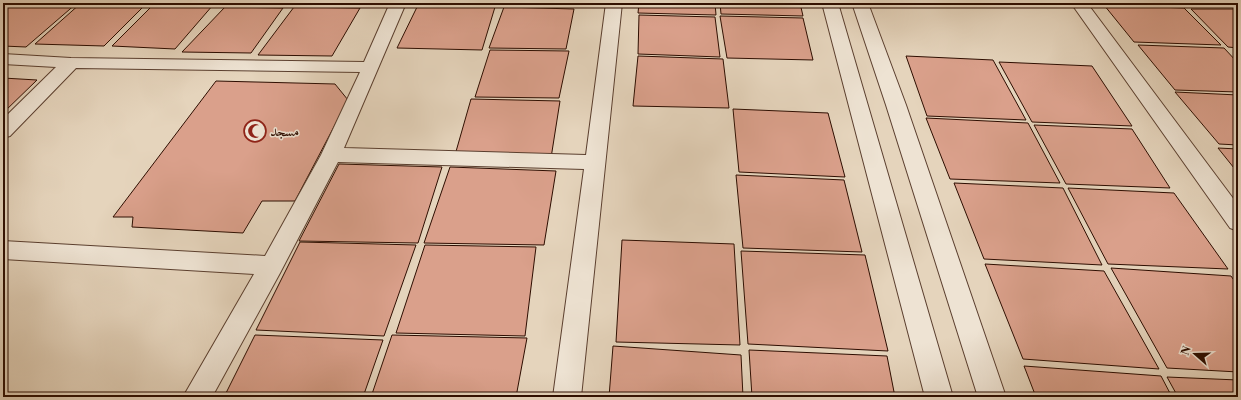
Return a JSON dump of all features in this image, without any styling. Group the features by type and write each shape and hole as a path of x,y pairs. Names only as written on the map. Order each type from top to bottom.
{"street":[{"path":"197,397 272,266 331,155 398,3"},
{"path":"567,397 614,3"},
{"path":"830,3 939,397"},
{"path":"860,3 896,105 992,397"},
{"path":"1079,3 1238,222"},
{"path":"3,60 371,67"},
{"path":"3,131 71,62"},
{"path":"331,155 595,162"},
{"path":"3,250 272,266"}],"building":[{"path":"9,3 77,3 26,47 3,46 3,8"},
{"path":"81,3 147,3 104,46 35,44"},
{"path":"155,3 213,5 175,49 112,46"},
{"path":"226,3 288,3 286,6 226,4"},
{"path":"360,3 358,6 297,4"},
{"path":"639,3 715,3 716,15 638,13"},
{"path":"720,3 800,3 803,16 721,14"},
{"path":"1100,3 1180,3 1181,4 1101,4"},
{"path":"1184,3 1238,3 1238,7 1188,6"},
{"path":"418,5 495,7 482,50 397,48"},
{"path":"1104,5 1184,8 1221,45 1134,42"},
{"path":"225,7 283,8 251,53 182,52"},
{"path":"294,7 360,8 332,56 258,55"},
{"path":"504,7 574,9 566,49 489,48"},
{"path":"1191,9 1238,9 1238,48 1228,47"},
{"path":"639,15 715,17 720,57 638,54"},
{"path":"720,16 803,18 813,60 727,58"},
{"path":"1138,45 1224,48 1238,63 1238,92 1175,90"},
{"path":"490,50 569,51 559,98 475,97"},
{"path":"638,56 723,59 729,108 633,106"},
{"path":"906,56 993,60 1026,120 927,116"},
{"path":"999,62 1092,66 1132,126 1032,122"},
{"path":"3,78 37,80 3,113"},
{"name":"مسجد","path":"216,81 335,84 348,100 295,201 262,201 243,233 132,227 133,217 113,217"},
{"path":"1175,92 1238,95 1238,145 1219,144"},
{"path":"471,99 560,101 551,158 455,155"},
{"path":"733,109 828,113 845,177 739,172"},
{"path":"926,118 1028,123 1060,183 950,179"},
{"path":"1034,125 1132,129 1170,188 1066,184"},
{"path":"1218,148 1238,149 1238,173"},
{"path":"339,164 442,167 418,243 299,241"},
{"path":"450,167 556,171 544,245 424,243"},
{"path":"736,175 844,180 862,252 743,248"},
{"path":"954,183 1063,188 1102,265 984,259"},
{"path":"1068,188 1174,193 1228,269 1108,264"},
{"path":"622,240 734,244 740,345 616,342"},
{"path":"300,242 416,245 384,336 256,330"},
{"path":"425,245 536,247 525,336 396,333"},
{"path":"741,251 865,255 888,351 748,344"},
{"path":"985,264 1104,271 1159,369 1023,359"},
{"path":"1111,268 1231,276 1238,286 1238,372 1167,368"},
{"path":"255,335 383,340 363,397 224,397"},
{"path":"392,335 527,338 516,397 371,397"},
{"path":"613,346 741,355 743,397 609,397"},
{"path":"749,350 887,356 895,397 752,397"},
{"path":"1024,366 1161,376 1172,397 1036,397"},
{"path":"1167,377 1238,380 1238,397 1178,397"}],"place":[{"name":"مسجد","path":"255,131"}]}
